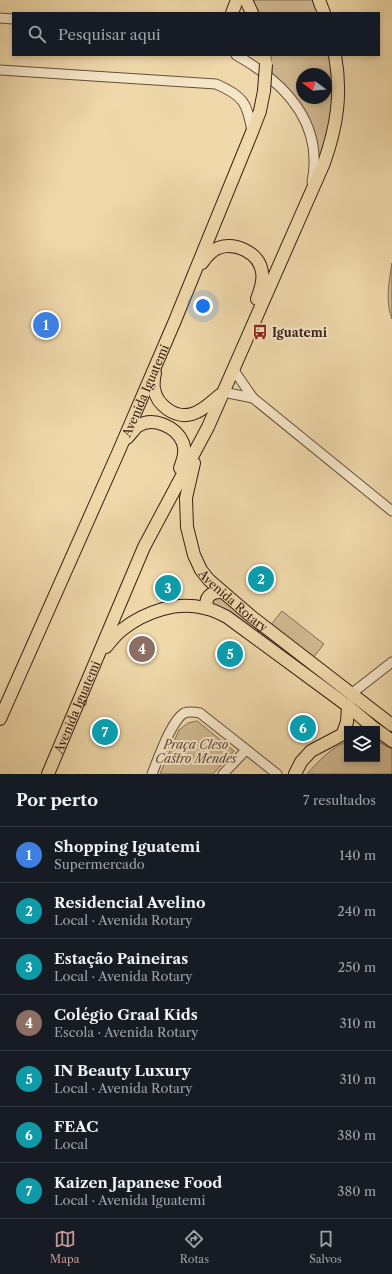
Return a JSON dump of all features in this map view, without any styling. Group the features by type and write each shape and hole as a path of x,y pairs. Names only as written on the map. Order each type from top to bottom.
{"main road":[{"path":"232,12 237,0"},
{"path":"246,0 252,12"},
{"path":"319,0 324,12"},
{"name":"Avenida Iguatemi","path":"48,774 144,547 208,427 324,163 336,123 338,81 336,56"},
{"name":"Avenida Iguatemi","path":"0,719 118,453 195,274 260,111 264,91 265,60"},
{"path":"195,274 206,256 217,249 227,246 238,247 246,250 259,262 262,270 262,278 258,296 248,322 247,337"},
{"path":"156,362 153,382 154,389 160,402 170,411 181,415 191,415 202,410 223,392"},
{"path":"118,453 132,432 138,426 150,422 164,424 176,433 183,443 184,453 181,467 150,531 144,547"},
{"name":"Avenida Rotary","path":"208,427 193,464 186,498 186,527 194,554 201,570 222,592 252,617 389,723"},
{"path":"208,609 206,604 207,598 210,594 216,591 222,592"},
{"name":"Avenida Rotary","path":"99,654 122,630 141,616 158,610 197,606 227,617 348,706 372,726"},
{"path":"347,726 348,706"},
{"path":"375,726 378,720 389,723"},
{"name":"Avenida Rotary","path":"380,732 392,741"},
{"path":"295,774 301,762 311,751 344,733"}],"street":[{"path":"0,18 12,19"},
{"path":"238,56 257,67 288,94 305,119 312,140 314,157 314,172 306,204"},
{"path":"0,70 216,84 236,94 243,100 248,110 252,132"},
{"path":"233,369 252,398 392,511"},
{"path":"223,392 252,398"},
{"path":"351,694 392,662"},
{"path":"152,774 174,724 185,713 193,712 200,713 277,774"},
{"path":"223,774 246,750"}],"green space":[{"path":"252,0 312,0 318,12 257,12"},
{"path":"271,56 331,56 332,68 296,68 296,104 332,104 332,71 334,104 322,157 319,158 315,140 272,75"},
{"path":"392,263 392,319 388,298"},
{"path":"216,593 375,716 367,719 214,608 209,600"},
{"path":"282,611 324,644 312,659 270,626"},
{"name":"Praça Cleso Castro Mendes","path":"197,721 234,751 213,774 160,774 179,730 188,723"},
{"path":"344,743 344,762 380,762 380,743 392,749 392,774 307,774 330,751"}],"place":[{"name":"Shopping Iguatemi","path":"46,325"},
{"name":"Iguatemi","path":"260,332"},
{"name":"Residencial Avelino","path":"261,579"},
{"name":"Estação Paineiras","path":"168,588"},
{"name":"Colégio Graal Kids","path":"142,649"},
{"name":"IN Beauty Luxury","path":"230,654"},
{"name":"FEAC","path":"303,728"},
{"name":"Kaizen Japanese Food","path":"105,732"}]}
